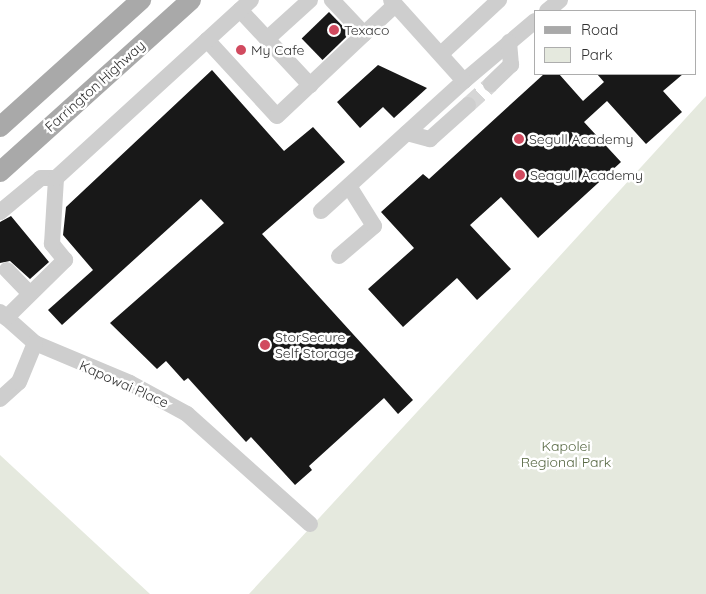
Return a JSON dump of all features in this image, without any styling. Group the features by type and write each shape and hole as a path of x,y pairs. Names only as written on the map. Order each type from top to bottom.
{"main road":[{"path":"4,120 141,0"},
{"name":"Farrington Highway","path":"0,172 190,0"}],"street":[{"path":"267,40 310,0"},
{"path":"332,0 364,34"},
{"path":"442,53 500,0"},
{"path":"548,10 560,0"},
{"path":"207,40 277,116 364,34 394,2 442,53 464,81"},
{"path":"0,212 41,178 56,178 246,5 267,40 310,86"},
{"path":"321,211 464,81 534,22"},
{"path":"491,84 511,66 509,42"},
{"path":"407,133 430,138 468,105"},
{"path":"3,315 30,294 65,260 52,244 56,178"},
{"path":"339,256 374,226 349,186"},
{"path":"8,270 30,294"},
{"name":"Kapowai Place","path":"3,315 35,342 148,392 187,414 310,524"},
{"path":"0,399 19,382 35,342"}],"green space":[{"name":"Kapolei Regional Park","path":"706,96 706,594 249,594 441,386"},
{"path":"0,455 150,594 0,594"}],"building":[{"path":"329,12 350,34 323,60 302,38"},
{"path":"378,65 427,88 394,118 383,107 360,128 337,102"},
{"path":"212,70 284,151 313,127 345,162 262,234 413,400 398,414 384,398 309,466 312,470 295,485 251,437 246,442 188,378 184,381 166,361 157,369 110,323 224,223 201,199 62,325 48,310 93,270 63,235 66,207"},
{"path":"543,75 560,75 583,101 604,82 598,75 682,75 663,91 682,112 646,144 607,101 584,122 621,162 538,238 501,197 470,225 511,269 477,300 457,278 403,327 368,289 414,248 381,212 423,174 429,179"},
{"path":"11,216 49,262 30,279 10,261 0,263 0,222"}],"tunnel":[{"path":"468,105 491,84"}],"place":[{"name":"Texaco","path":"334,30"},
{"name":"My Cafe","path":"241,50"},
{"name":"Segull Academy","path":"519,139"},
{"name":"Seagull Academy","path":"520,175"},
{"name":"StorSecure Self Storage","path":"265,345"}]}
